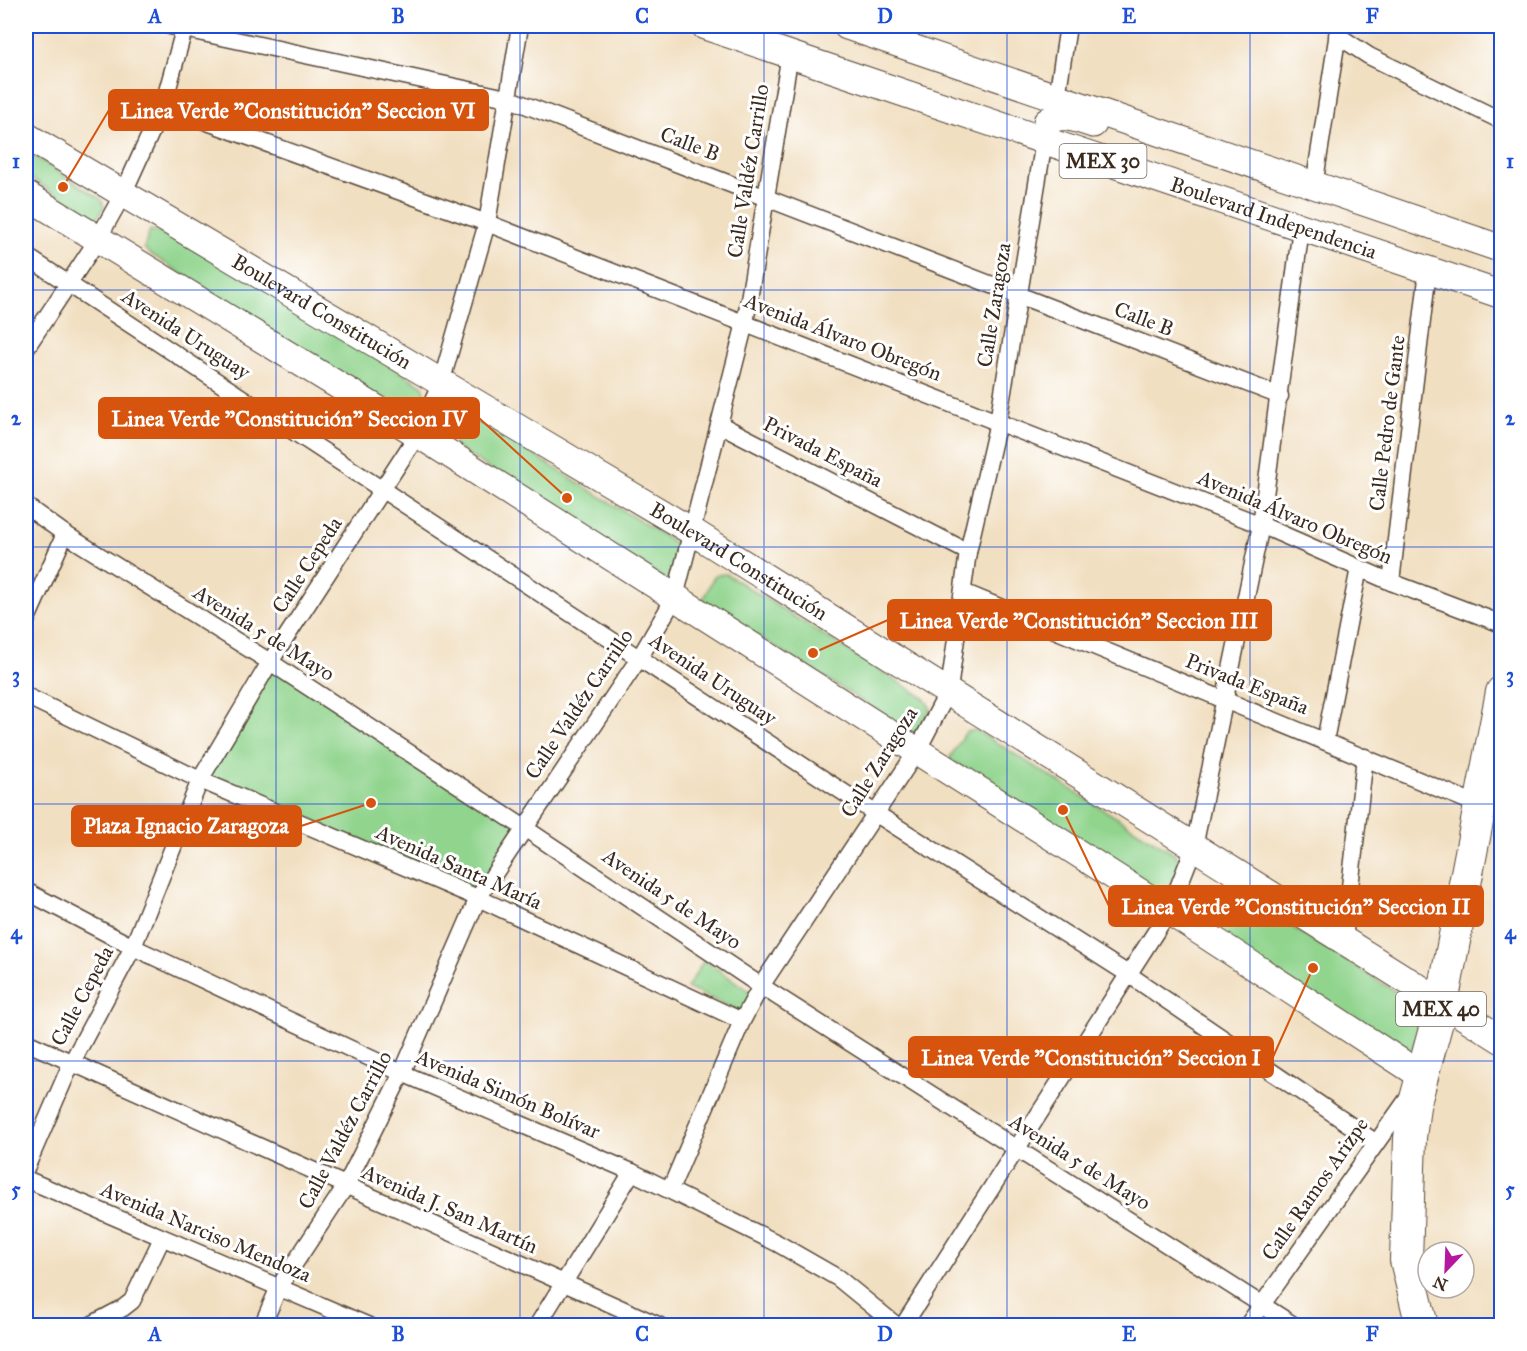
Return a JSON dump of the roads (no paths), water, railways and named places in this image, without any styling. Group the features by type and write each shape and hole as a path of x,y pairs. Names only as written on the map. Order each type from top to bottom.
{"highway":[{"name":"MEX 40","path":"1422,1326 1406,1260 1410,1138 1422,1078 1442,1003 1481,806 1498,740 1502,692"}],"main road":[{"name":"Boulevard Independencia","path":"705,26 1502,295"},
{"name":"MEX 30","path":"848,26 1502,249"},
{"path":"1044,141 1047,122 1060,116 1137,138 1161,132"},
{"name":"Boulevard Constitución","path":"26,136 693,532 949,690 1502,1040"},
{"path":"26,195 418,434 1169,911 1422,1078"}],"street":[{"name":"Calle B","path":"179,26 507,98 1280,396"},
{"path":"26,348 98,239 123,194 163,106 179,26"},
{"name":"Calle Cepeda","path":"26,1168 71,1064 133,947 200,780 270,662 418,434 441,382 487,223 520,26"},
{"path":"1057,97 1068,26"},
{"path":"1338,30 1369,56 1502,121"},
{"path":"1314,186 1338,30"},
{"name":"Calle Valdéz Carrillo","path":"262,1326 279,1287 345,1187 402,1073 478,898 523,826 640,657 675,597 721,425 745,323 790,54"},
{"name":"Avenida Álvaro Obregón","path":"163,106 487,223 1261,525 1391,582 1502,624"},
{"name":"Calle Zaragoza","path":"670,1190 742,1021 761,986 917,751 949,690 968,552 998,422 1044,141"},
{"path":"903,1326 1169,911 1194,847 1261,525 1301,228"},
{"name":"Avenida Uruguay","path":"26,256 875,813 1128,974 1375,1142"},
{"name":"Calle Pedro de Gante","path":"1391,582 1428,270"},
{"name":"Privada España","path":"721,425 968,552"},
{"name":"Avenida 5 de Mayo","path":"26,506 65,534 270,662 523,826 761,986 1295,1326"},
{"path":"26,621 65,534"},
{"path":"1325,741 1359,568"},
{"name":"Privada España","path":"963,592 1481,806"},
{"name":"Avenida Santa María","path":"26,696 200,780 478,898 742,1021"},
{"path":"1344,939 1365,757"},
{"name":"Avenida Simón Bolívar","path":"26,891 133,947 402,1073 633,1172 777,1243 838,1278 897,1326"},
{"name":"Avenida J. San Martín","path":"26,1042 345,1187 660,1326"},
{"name":"Calle Ramos Arizpe","path":"1247,1326 1422,1078"},
{"path":"537,1326 633,1172"},
{"name":"Avenida Narciso Mendoza","path":"26,1179 369,1326"},
{"path":"89,1326 132,1301 162,1238"}],"place":[{"name":"Linea Verde \"Constitución\" Seccion VI","path":"63,187"},
{"name":"Linea Verde \"Constitución\" Seccion IV","path":"567,498"},
{"name":"Linea Verde \"Constitución\" Seccion III","path":"813,653"},
{"name":"Plaza Ignacio Zaragoza","path":"371,803"},
{"name":"Linea Verde \"Constitución\" Seccion II","path":"1063,810"},
{"name":"Linea Verde \"Constitución\" Seccion I","path":"1313,968"}]}
